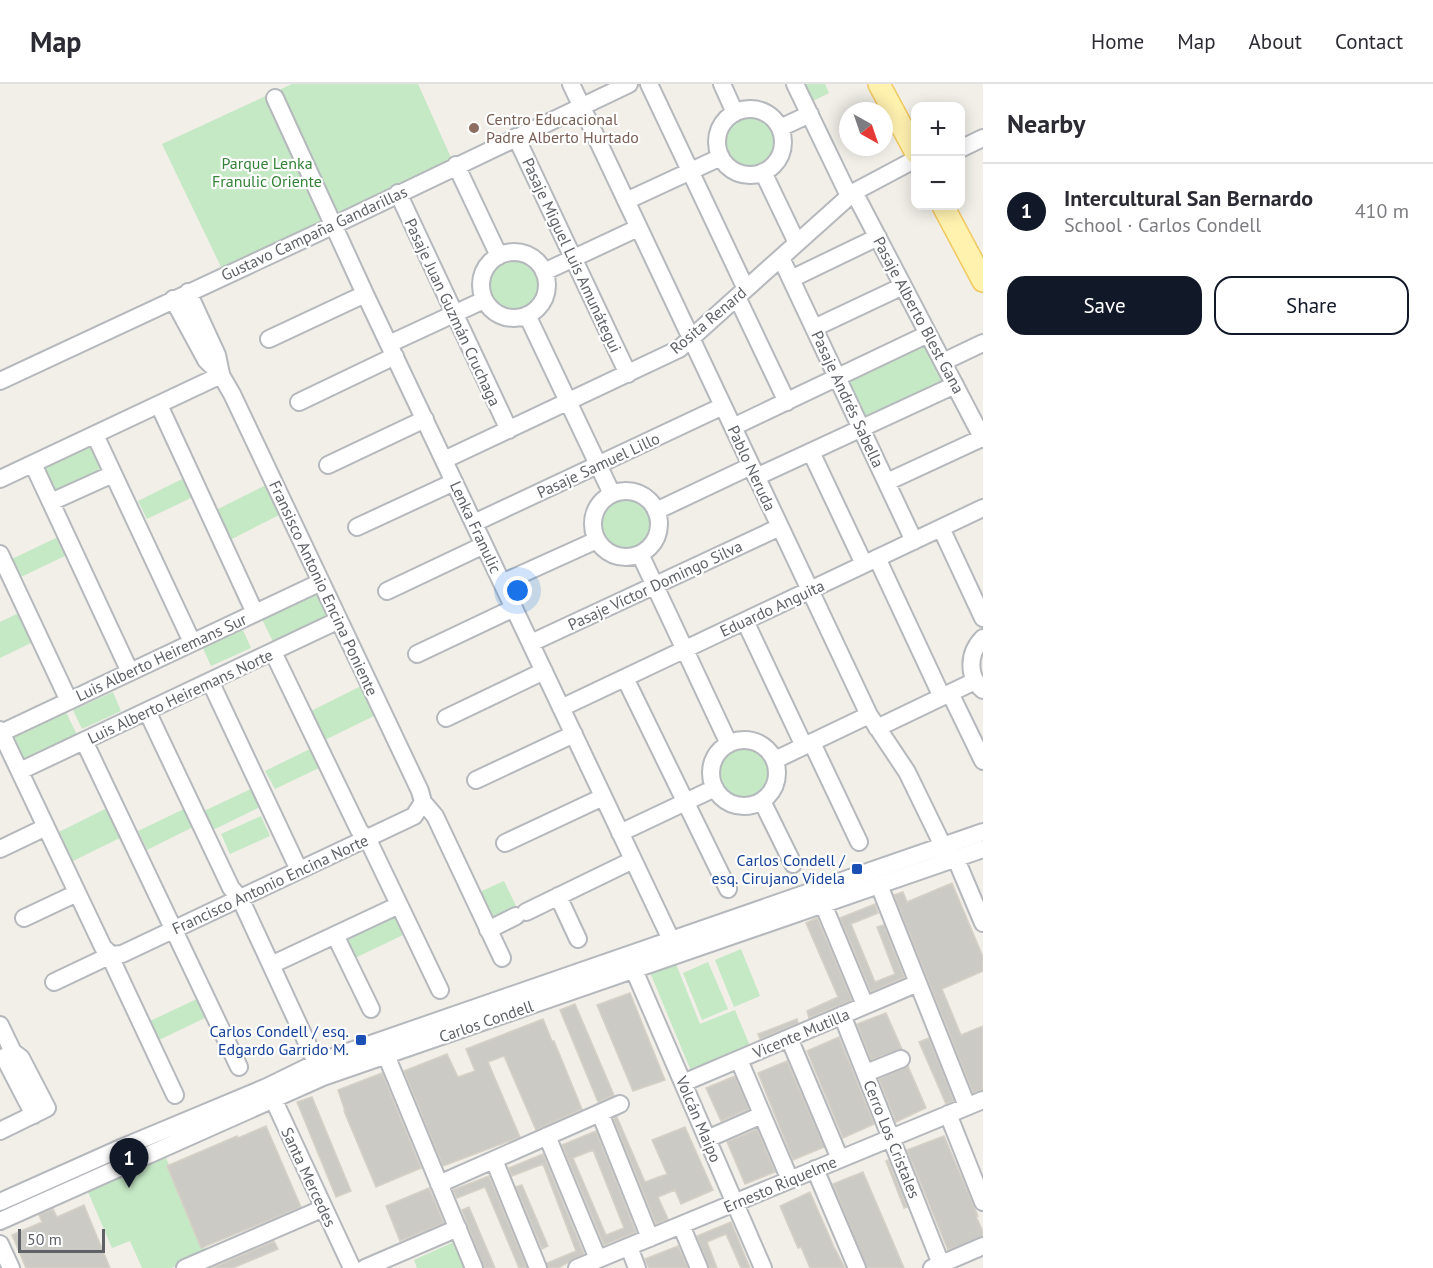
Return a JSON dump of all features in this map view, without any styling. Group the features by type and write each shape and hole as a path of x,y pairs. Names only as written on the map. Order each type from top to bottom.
{"main road":[{"path":"879,84 911,145"},
{"path":"894,84 911,117"},
{"path":"945,210 983,281"},
{"path":"960,210 983,252"}],"street":[{"name":"Pablo Neruda","path":"571,84 873,722 907,772 943,846 956,859"},
{"name":"Gustavo Campaña Gandarillas","path":"0,381 628,84"},
{"path":"649,84 690,171 787,402"},
{"path":"722,84 735,113"},
{"name":"Pasaje Alberto Blest Gana","path":"795,84 851,194 878,237 983,439"},
{"name":"Lenka Franulic","path":"275,98 335,224 365,294 674,947"},
{"path":"750,109 765,112 780,128 782,150 775,163 764,172 742,174 730,168 718,150 718,135 724,122 735,113 750,109"},
{"path":"780,128 810,114"},
{"name":"Pasaje Miguel Luis Amunátegui","path":"516,137 628,374"},
{"path":"965,147 983,138"},
{"path":"626,201 721,157"},
{"name":"Rosita Renard","path":"444,460 673,353 851,194 911,161"},
{"path":"456,165 499,256"},
{"path":"764,172 797,243"},
{"name":"Pasaje Juan Guzmán Cruchaga","path":"398,194 509,430"},
{"path":"544,272 638,228"},
{"path":"791,279 878,237"},
{"path":"512,253 525,254 536,261 544,272 545,293 539,306 527,315 516,318 505,317 495,312 484,300 481,287 483,275 489,264 499,256 512,253"},
{"name":"Pasaje Andrés Sabella","path":"781,258 914,541"},
{"path":"814,328 903,286"},
{"path":"269,339 365,294"},
{"name":"Fransisco Antonio Encina Poniente","path":"180,296 217,355 221,375 420,791 423,802 435,816 502,958"},
{"path":"299,402 454,314 484,300"},
{"path":"527,315 612,494"},
{"path":"733,427 928,334"},
{"path":"943,362 983,343"},
{"path":"0,479 221,375"},
{"path":"656,511 811,452 955,385"},
{"path":"159,405 255,613"},
{"name":"Pasaje Samuel Lillo","path":"474,524 723,406"},
{"path":"328,465 425,419"},
{"path":"95,435 192,642"},
{"path":"886,482 983,439"},
{"path":"811,452 983,762"},
{"path":"33,464 130,672"},
{"path":"51,502 113,474"},
{"path":"357,527 454,482"},
{"path":"634,492 648,499 656,511 657,536 640,554 616,555 602,547 597,540 593,525 596,510 612,494 634,492"},
{"name":"Eduardo Anguita","path":"561,708 983,508"},
{"name":"Pasaje Víctor Domingo Silva","path":"531,643 780,527"},
{"path":"940,528 983,618"},
{"path":"502,583 597,540"},
{"path":"387,591 484,545"},
{"path":"0,554 69,700"},
{"path":"640,554 729,744"},
{"name":"Luis Alberto Heiremans Sur","path":"1,731 321,582"},
{"path":"417,654 514,608"},
{"name":"Luis Alberto Heiremans Norte","path":"12,767 84,741 339,620"},
{"path":"745,621 859,842"},
{"path":"775,760 808,745 946,695 979,686 972,675 971,661 975,648 983,638"},
{"path":"273,652 359,830 371,846 440,990"},
{"path":"446,718 544,671"},
{"path":"625,678 728,889"},
{"path":"210,681 299,870"},
{"path":"147,711 231,888 240,898 320,1070"},
{"path":"1,731 12,767 46,827 103,947 111,955 175,1095"},
{"path":"476,780 574,734"},
{"path":"84,741 239,1067"},
{"path":"737,741 752,741 766,748 775,760 777,780 772,792 762,801 740,806 725,800 715,788 711,774 714,760 729,744 737,741"},
{"path":"620,833 715,788"},
{"path":"505,843 603,797"},
{"path":"762,801 793,864"},
{"name":"Francisco Antonio Encina Norte","path":"54,982 111,955 122,954 414,816 423,802"},
{"path":"0,849 46,827"},
{"name":"Carlos Condell","path":"0,1221 320,1070 674,947 983,832"},
{"name":"Carlos Condell","path":"320,1070 386,1055 634,970 674,947 823,904 983,849"},
{"path":"956,859 983,923"},
{"path":"488,930 633,860"},
{"path":"879,885 918,983 975,1103"},
{"path":"24,918 77,893"},
{"path":"558,896 578,939"},
{"path":"823,904 865,1005"},
{"path":"271,965 399,905"},
{"path":"335,935 371,1009"},
{"name":"Volcán Maipo","path":"634,970 763,1268"},
{"name":"Vicente Mutilla","path":"683,1083 918,983"},
{"name":"Cerro Los Cristales","path":"842,1015 892,1137 936,1266"},
{"path":"0,1025 6,1056 21,1058 47,1108 0,1131"},
{"path":"789,1038 840,1159"},
{"path":"386,1055 474,1268"},
{"path":"866,1073 901,1059"},
{"path":"739,1060 790,1180"},
{"name":"Carlos Condell","path":"0,1202 121,1148 270,1093"},
{"name":"Santa Mercedes","path":"270,1093 324,1208 345,1266"},
{"name":"Ernesto Riquelme","path":"577,1268 975,1103"},
{"path":"439,1184 620,1104"},
{"path":"600,1113 650,1238"},
{"path":"948,1114 983,1202"},
{"path":"707,1139 762,1115"},
{"path":"547,1136 598,1259"},
{"path":"494,1160 538,1268"},
{"path":"815,1169 857,1268"},
{"path":"185,1268 324,1208"},
{"path":"681,1225 699,1268"},
{"path":"365,1268 458,1228"},
{"path":"0,1244 11,1268"},
{"path":"936,1266 983,1246"},
{"path":"628,1247 637,1268"}],"green space":[{"name":"Parque Lenka Franulic Oriente","path":"292,84 418,84 453,162 222,269 162,144"},
{"path":"798,84 825,84 829,93 807,104"},
{"path":"744,113 756,113 771,121 779,136 779,148 771,163 756,171 744,171 729,163 721,148 721,136 729,121"},
{"path":"509,259 519,259 529,263 537,271 541,286 537,301 529,309 519,313 509,313 499,309 491,301 487,291 487,281 491,271 499,263"},
{"path":"926,339 946,381 864,419 844,378"},
{"path":"91,443 103,468 56,491 44,466"},
{"path":"186,477 195,496 147,519 138,501"},
{"path":"270,483 285,512 230,540 216,510"},
{"path":"620,496 630,496 640,500 648,508 652,523 648,538 640,546 630,550 620,550 610,546 602,538 598,528 598,518 602,508 610,500"},
{"path":"60,536 69,554 21,577 12,559"},
{"path":"316,590 330,619 275,646 261,617"},
{"path":"21,612 35,641 0,658 0,622"},
{"path":"242,628 251,648 211,666 202,646"},
{"path":"363,685 378,714 325,740 311,711"},
{"path":"113,692 121,711 82,729 73,710"},
{"path":"64,708 78,737 26,764 12,735"},
{"path":"739,746 749,746 759,750 767,758 771,773 767,788 759,796 749,800 739,800 729,796 721,788 717,778 717,768 721,758 729,750"},
{"path":"314,747 323,766 275,789 265,771"},
{"path":"253,788 262,806 213,830 204,811"},
{"path":"111,806 126,835 73,861 59,832"},
{"path":"186,808 195,826 147,850 138,831"},
{"path":"261,816 270,836 230,854 221,834"},
{"path":"504,881 519,912 489,925 475,894"},
{"path":"394,916 403,935 355,958 346,939"},
{"path":"741,949 760,996 734,1007 715,960"},
{"path":"674,959 700,1024 735,1010 750,1046 691,1071 649,970"},
{"path":"708,962 728,1009 702,1020 683,973"},
{"path":"199,998 207,1017 159,1040 150,1021"},
{"path":"163,1151 207,1252 171,1268 142,1268 130,1241 112,1248 85,1185"},
{"path":"458,1240 470,1268 417,1268 414,1260"}],"building":[{"path":"952,883 983,957 983,971 942,989 961,1035 983,1026 983,1090 973,1093 894,895 903,892 907,902"},
{"path":"875,904 878,913 851,924 875,982 895,974 877,927 884,925 904,977 871,992 840,918"},
{"path":"817,918 852,1000 809,1018 807,1011 838,997 806,923"},
{"path":"630,993 665,1080 633,1091 597,1005"},
{"path":"575,1004 614,1095 598,1102 560,1010"},
{"path":"886,1013 902,1049 871,1060 857,1024"},
{"path":"543,1019 582,1109 536,1130 504,1056 488,1062 520,1137 443,1166 404,1071 447,1054 458,1077 475,1071 466,1049"},
{"path":"797,1019 798,1023 760,1039 758,1034"},
{"path":"839,1037 874,1124 843,1138 807,1051"},
{"path":"929,1038 954,1101 946,1104 919,1042"},
{"path":"787,1061 824,1147 793,1160 758,1073"},
{"path":"908,1066 926,1108 896,1122 879,1079"},
{"path":"382,1073 421,1168 376,1187 344,1111 338,1090"},
{"path":"735,1076 749,1109 721,1121 706,1088"},
{"path":"312,1097 351,1191 336,1197 297,1102"},
{"path":"617,1117 645,1182 667,1174 652,1140 685,1127 713,1190 681,1204 675,1190 658,1197 668,1219 656,1224 613,1118"},
{"path":"266,1126 301,1207 201,1248 167,1166"},
{"path":"757,1129 775,1172 745,1184 727,1142"},
{"path":"596,1131 636,1232 604,1245 562,1145","holes":["593,1150 624,1228 606,1235 573,1158"]},
{"path":"944,1136 983,1232 983,1236 948,1250 907,1150"},
{"path":"543,1154 584,1254 558,1268 548,1268 547,1263 576,1251 543,1164 512,1176 509,1168"},
{"path":"888,1160 907,1207 904,1208 886,1161"},
{"path":"863,1172 904,1268 867,1268 833,1184"},
{"path":"489,1176 527,1268 519,1268 485,1187 457,1198 453,1190"},
{"path":"522,1185 548,1246 542,1249 516,1187"},
{"path":"429,1188 444,1223 400,1241 386,1206"},
{"path":"810,1192 845,1268 810,1268 801,1247 798,1248 780,1206"},
{"path":"84,1205 110,1268 26,1268 12,1235 42,1222 39,1215 53,1209 57,1217"},
{"path":"469,1207 495,1268 484,1268 462,1210"},
{"path":"731,1222 750,1268 741,1268 726,1234 707,1242 717,1268 709,1268 697,1236"},
{"path":"274,1241 278,1249 233,1268 212,1268"},
{"path":"678,1246 688,1268 649,1268 645,1259"}],"place":[{"name":"Centro Educacional Padre Alberto Hurtado","path":"474,128"},
{"name":"Carlos Condell / esq. Cirujano Videla","path":"857,869"},
{"name":"Carlos Condell / esq. Edgardo Garrido M.","path":"361,1040"},
{"name":"Intercultural San Bernardo","path":"129,1188"}]}
